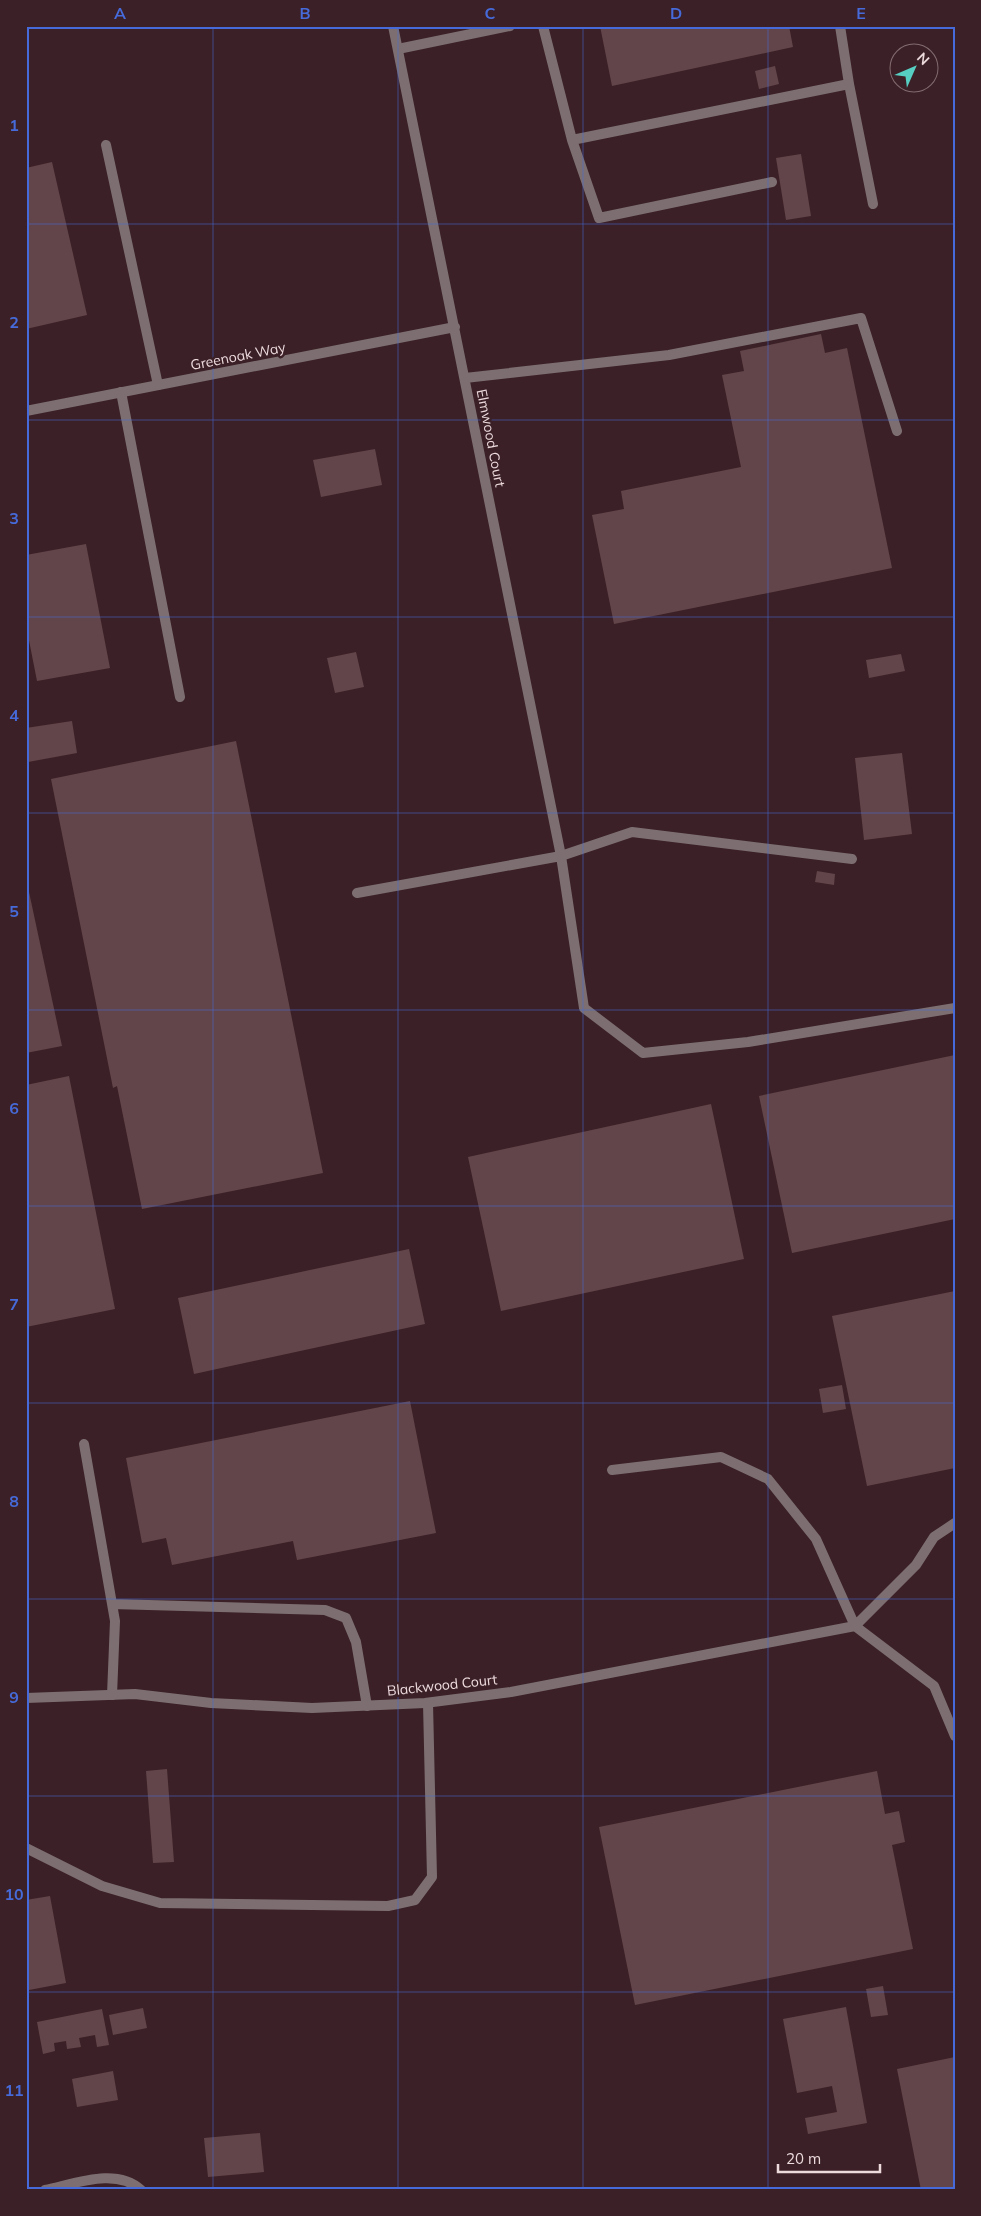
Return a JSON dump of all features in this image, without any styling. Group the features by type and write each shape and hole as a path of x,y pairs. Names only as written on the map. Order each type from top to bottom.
{"street":[{"name":"Elmwood Court","path":"393,26 561,856 584,1008 643,1053 748,1042 955,1008"},
{"path":"398,49 510,26"},
{"path":"543,26 572,140 599,218 772,182"},
{"path":"840,26 849,84 873,204"},
{"path":"572,140 849,84"},
{"path":"106,145 158,385"},
{"path":"465,378 669,355 861,318 897,431"},
{"name":"Greenoak Way","path":"26,411 455,328"},
{"path":"121,392 180,697"},
{"path":"358,893 561,856 632,832 852,859"},
{"path":"84,1444 115,1621 112,1695"},
{"path":"612,1470 721,1457 768,1479 816,1539 856,1626 934,1686 955,1736"},
{"path":"856,1626 916,1565 934,1538 955,1523"},
{"path":"112,1604 325,1610 346,1618 356,1642 367,1706"},
{"name":"Blackwood Court","path":"26,1698 135,1694 211,1703 294,1707 428,1703 511,1692 856,1626"},
{"path":"26,1848 102,1886 160,1902 388,1906 415,1900 432,1878 428,1703"},
{"path":"45,2190 107,2178 126,2179 141,2190"}],"building":[{"path":"600,26 789,26 793,47 612,86"},
{"path":"775,66 779,84 759,89 755,71"},
{"path":"801,154 811,216 786,220 776,158"},
{"path":"52,162 87,315 26,329 26,168"},
{"path":"821,334 825,353 847,348 892,568 614,624 592,515 624,509 621,491 741,467 722,375 744,371 740,351"},
{"path":"375,449 382,485 321,497 313,460"},
{"path":"86,544 110,668 37,681 26,625 26,555"},
{"path":"356,652 364,687 335,693 327,658"},
{"path":"901,654 905,671 869,678 866,660"},
{"path":"72,721 77,753 28,762 26,728"},
{"path":"236,741 323,1173 142,1209 117,1086 113,1088 51,779"},
{"path":"902,753 912,834 864,840 855,758"},
{"path":"817,871 835,874 834,885 815,882"},
{"path":"26,878 62,1046 26,1053"},
{"path":"955,1055 955,1219 792,1253 759,1096"},
{"path":"69,1076 115,1309 26,1327 26,1085"},
{"path":"711,1104 744,1259 501,1311 468,1157"},
{"path":"409,1249 425,1324 194,1374 178,1298"},
{"path":"955,1291 955,1468 867,1486 832,1316"},
{"path":"842,1385 846,1409 823,1413 819,1389"},
{"path":"410,1401 436,1533 297,1560 293,1541 172,1565 166,1538 142,1543 126,1458"},
{"path":"167,1769 174,1862 153,1863 146,1771"},
{"path":"877,1771 885,1814 899,1811 905,1842 892,1845 913,1949 635,2005 599,1827"},
{"path":"50,1896 66,1983 29,1990 26,1975 26,1900"},
{"path":"883,1986 888,2015 871,2017 866,1989"},
{"path":"846,2007 867,2123 808,2134 805,2118 837,2112 832,2086 797,2093 783,2019"},
{"path":"143,2008 147,2028 113,2035 109,2015"},
{"path":"102,2009 109,2045 97,2047 95,2035 79,2038 81,2047 67,2049 66,2041 54,2043 55,2051 43,2054 37,2022"},
{"path":"955,2057 955,2190 921,2190 897,2069"},
{"path":"113,2071 118,2100 77,2107 72,2079"},
{"path":"260,2133 264,2172 208,2177 204,2138"}]}
